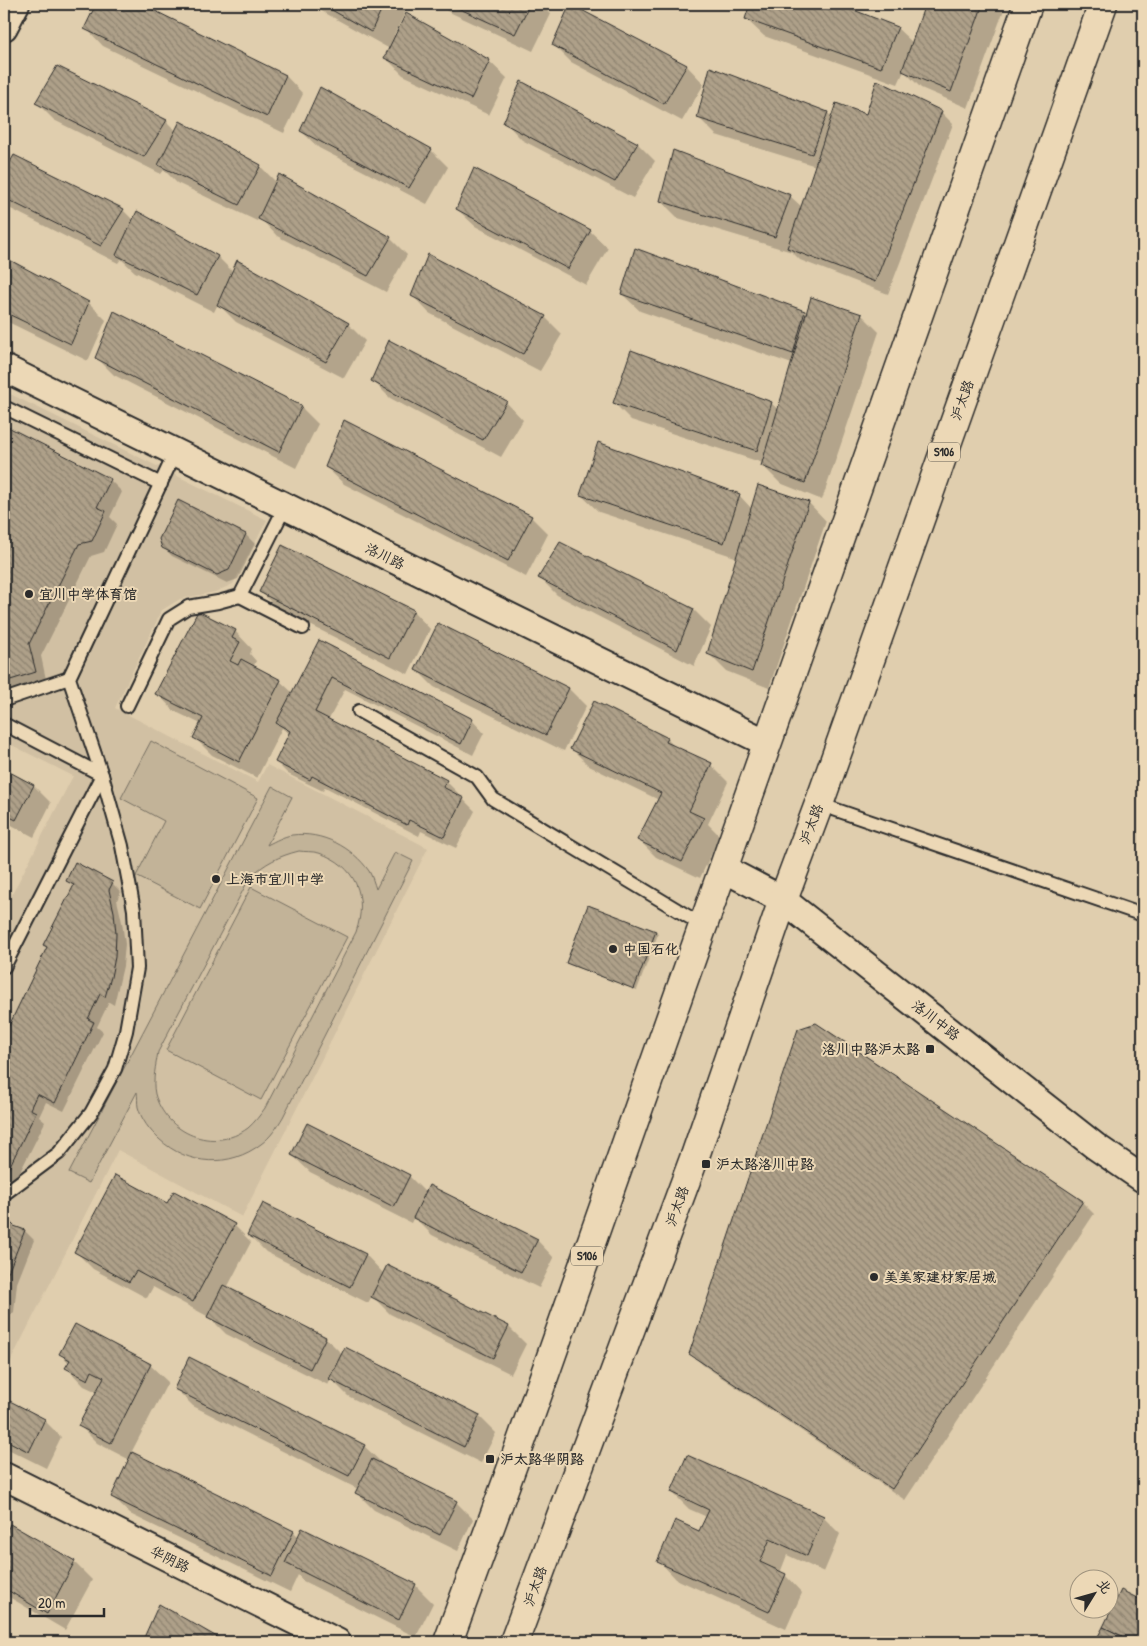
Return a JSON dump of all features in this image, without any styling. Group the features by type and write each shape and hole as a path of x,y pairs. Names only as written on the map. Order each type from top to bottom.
{"main road":[{"name":"S106","path":"448,1642 520,1446 1028,4"},
{"name":"沪太路","path":"514,1642 695,1156 783,900 819,804 1103,4"}],"street":[{"path":"4,26 16,4"},
{"name":"洛川路","path":"4,368 767,743"},
{"name":"洛川中路","path":"724,869 783,900 1096,1146 1143,1180"},
{"name":"华阴路","path":"5,1481 337,1642"}],"lane":[{"path":"4,409 6,408 160,484"},
{"path":"4,1194 58,1153 91,1113 115,1069 126,1031 137,968 134,910 122,846 102,775 68,678 175,453"},
{"path":"240,596 284,507"},
{"path":"127,706 169,620 188,607 240,596 303,628"},
{"path":"4,700 68,678"},
{"path":"359,711 477,777 493,799 704,926"},
{"path":"4,724 102,775"},
{"path":"4,967 102,775"},
{"path":"819,804 1143,915"}],"shaded area":[{"name":"上海市宜川中学","path":"4,391 267,520 233,584 215,592 180,599 162,610 115,708 258,782 267,765 428,848 242,1217 118,1150 4,1374 4,910 73,776 4,741"},
{"path":"151,741 258,798 200,909 136,876 164,821 121,798"},
{"path":"272,786 292,797 267,845 292,835 303,834 335,842 362,862 370,873 376,889 395,852 413,861 283,1117 274,1132 265,1141 249,1152 223,1160 209,1161 183,1155 170,1148 149,1129 139,1111 137,1092 89,1183 69,1173","holes":["299,851 316,852 332,858 350,874 356,884 359,895 360,907 356,932 265,1108 257,1118 248,1128 234,1136 206,1139 192,1135 180,1129 169,1119 161,1108 155,1094 154,1078 158,1052 250,877 273,861"]},
{"path":"251,887 347,937 261,1100 166,1050"}],"building":[{"path":"96,4 141,4 286,75 267,117 84,29"},
{"path":"321,4 384,4 371,32"},
{"path":"449,4 530,4 515,34"},
{"path":"570,4 687,65 664,104 552,45"},
{"path":"750,4 838,4 898,27 881,68 745,19"},
{"path":"925,4 983,4 951,92 902,71"},
{"path":"406,13 490,60 471,99 384,58"},
{"path":"57,66 167,120 144,157 35,103"},
{"path":"710,67 828,112 812,154 697,118"},
{"path":"877,80 942,111 875,282 787,248 836,103 866,114"},
{"path":"521,81 638,143 615,182 503,123"},
{"path":"320,87 432,149 409,188 300,131"},
{"path":"180,121 261,165 239,205 158,165"},
{"path":"673,150 791,195 775,237 660,201"},
{"path":"14,155 124,209 101,246 4,198 4,173"},
{"path":"474,168 591,230 568,269 456,209"},
{"path":"279,174 391,237 368,276 258,219"},
{"path":"137,211 218,256 197,295 116,255"},
{"path":"635,248 805,311 793,354 621,294"},
{"path":"428,254 546,316 523,354 411,296"},
{"path":"4,257 89,302 71,344 4,312"},
{"path":"237,260 349,323 326,362 217,305"},
{"path":"811,297 862,314 805,483 761,466"},
{"path":"114,311 302,406 279,452 95,358"},
{"path":"389,340 507,401 483,440 371,381"},
{"path":"631,350 772,402 757,451 613,403"},
{"path":"344,420 532,516 508,561 325,467"},
{"name":"宜川中学体育馆","path":"6,426 111,479 97,507 106,511 92,541 79,544 29,644 36,672 4,682 4,431"},
{"path":"598,442 740,494 724,543 580,495"},
{"path":"758,485 809,502 752,672 707,654"},
{"path":"178,500 246,534 229,570 217,575 162,548 159,539"},
{"path":"560,542 694,609 677,650 538,578"},
{"path":"282,545 414,610 390,658 259,592"},
{"path":"198,611 236,630 232,638 240,642 230,661 238,665 241,659 281,680 239,762 193,738 203,718 155,694"},
{"path":"438,623 569,688 546,735 415,670"},
{"path":"319,640 473,719 461,744 332,678 315,712 447,780 443,787 464,798 444,837 409,820 407,825 312,776 310,780 275,762 290,731 276,723"},
{"path":"594,701 668,738 666,742 712,763 689,811 704,818 682,862 637,840 661,793 570,749"},
{"path":"4,769 34,785 16,820 4,814"},
{"path":"75,862 113,882 109,890 116,934 115,957 111,977 105,997 100,994 88,1019 94,1022 55,1103 37,1094 30,1109 36,1112 5,1176 4,1088 8,1079 4,1077 4,1036 47,947 43,945 74,885 66,881"},
{"path":"588,905 656,931 634,989 566,963"},
{"name":"美美家建材家居城","path":"816,1023 1083,1201 892,1489 689,1354 798,1029"},
{"path":"307,1123 410,1175 394,1207 291,1155"},
{"path":"115,1175 167,1203 174,1191 235,1224 193,1302 136,1271 129,1282 74,1252"},
{"path":"429,1185 538,1239 521,1272 413,1218"},
{"path":"263,1203 366,1254 350,1287 247,1235"},
{"path":"4,1216 14,1226 25,1230 8,1273 7,1293 4,1304"},
{"path":"387,1265 509,1326 493,1358 371,1297"},
{"path":"223,1285 326,1337 310,1369 207,1317"},
{"path":"75,1324 151,1364 111,1443 78,1426 104,1377 92,1371 88,1380 65,1368 70,1360 59,1354"},
{"path":"345,1347 480,1415 464,1447 329,1379"},
{"path":"189,1357 365,1445 349,1476 174,1389"},
{"path":"4,1398 45,1419 29,1452 4,1439"},
{"path":"132,1452 294,1531 272,1576 111,1497"},
{"path":"687,1455 824,1516 807,1556 770,1539 760,1562 786,1574 769,1612 657,1562 675,1520 699,1531 709,1510 671,1492"},
{"path":"372,1459 457,1501 440,1535 355,1493"},
{"path":"10,1524 75,1561 47,1614 4,1588 4,1538"},
{"path":"302,1528 416,1584 399,1620 285,1563"},
{"path":"1121,1590 1143,1601 1143,1642 1119,1642 1122,1636 1103,1627 1107,1618 1120,1618"},
{"path":"159,1604 224,1641 142,1642"},
{"path":"1103,1627 1122,1636 1119,1642 1095,1642"}],"place":[{"name":"宜川中学体育馆","path":"29,594"},
{"name":"上海市宜川中学","path":"216,879"},
{"name":"中国石化","path":"613,949"},
{"name":"洛川中路沪太路","path":"930,1049"},
{"name":"沪太路洛川中路","path":"706,1164"},
{"name":"美美家建材家居城","path":"874,1277"},
{"name":"沪太路华阴路","path":"490,1459"}]}
